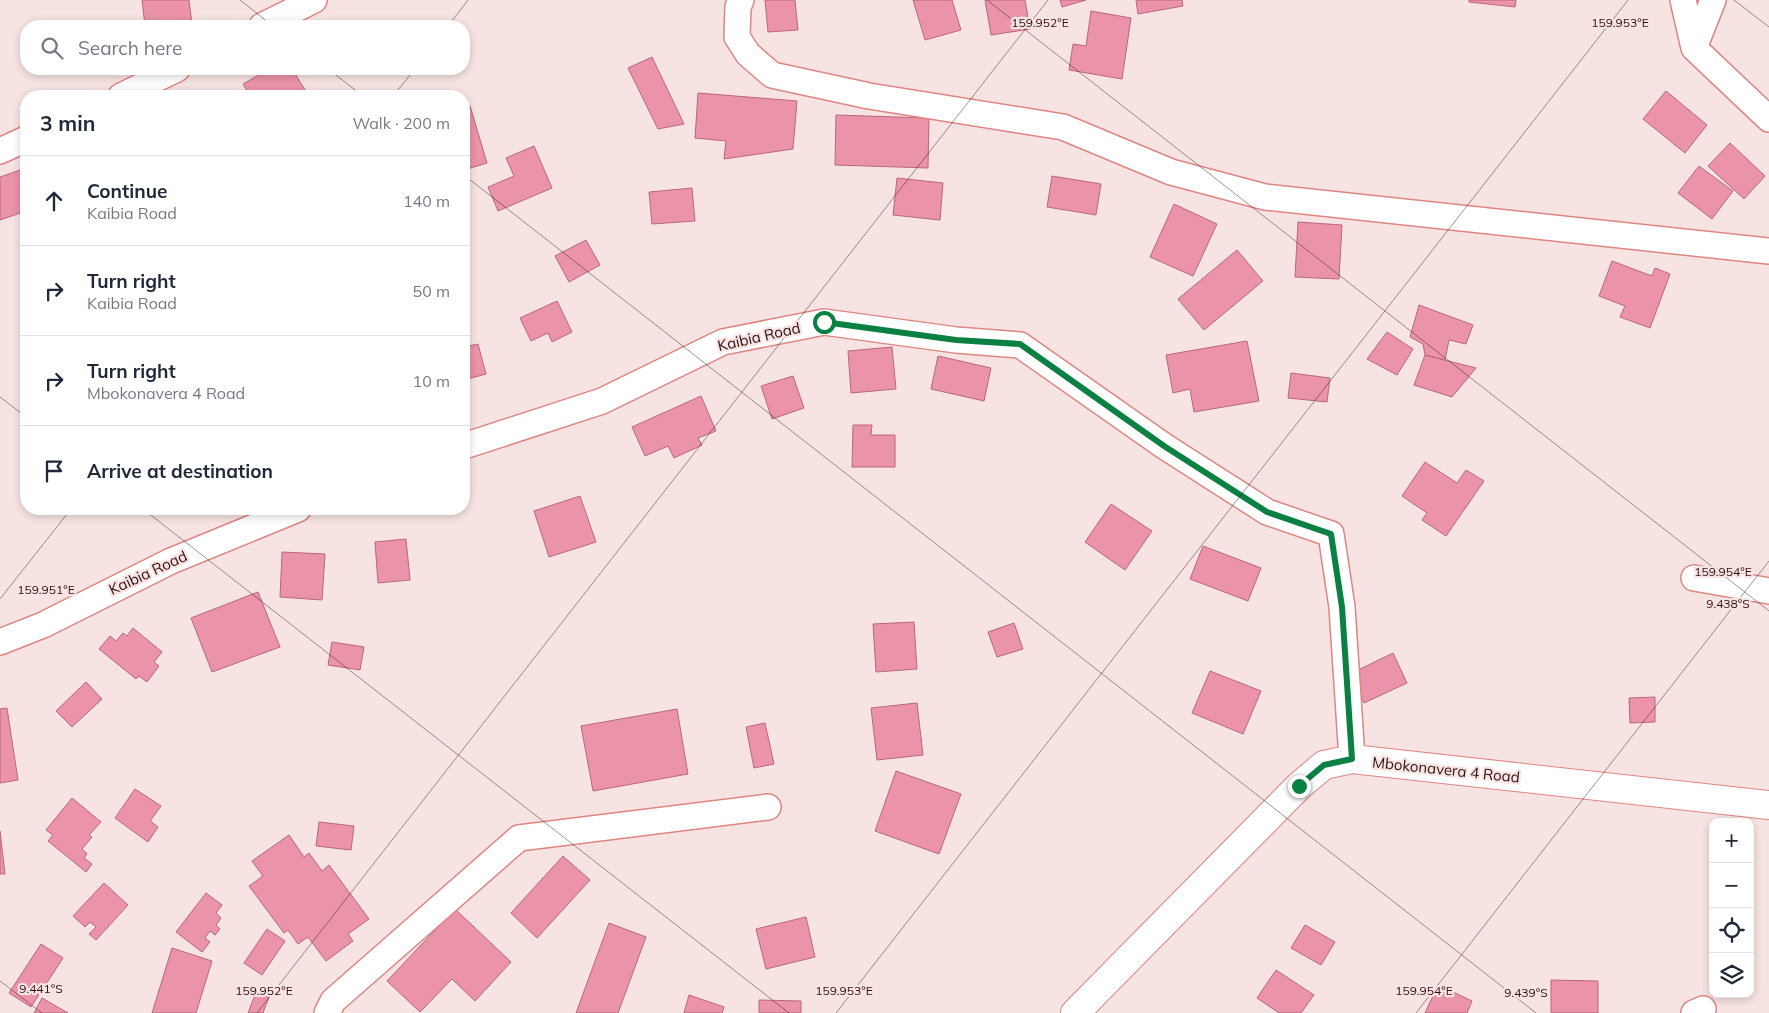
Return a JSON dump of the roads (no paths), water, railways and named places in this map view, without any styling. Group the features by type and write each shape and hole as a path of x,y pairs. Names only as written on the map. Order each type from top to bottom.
{"street":[{"path":"274,20 314,0"},
{"path":"740,0 737,37 748,54 772,75 869,96 1063,127 1170,172 1265,197 1769,251"},
{"path":"1683,0 1694,48 1769,119"},
{"path":"1694,48 1713,0"},
{"path":"133,90 165,75"},
{"path":"0,151 20,142"},
{"name":"Kaibia Road","path":"470,444 602,401 723,342 824,322 956,340 1020,344 1164,446 1267,512 1331,534 1342,607 1352,759"},
{"name":"Kaibia Road","path":"0,642 43,625 171,561 283,515"},
{"path":"1694,578 1769,591"},
{"name":"Mbokonavera 4 Road","path":"1075,1013 1299,786 1324,765 1352,759 1769,805"},
{"path":"327,1013 333,1001 519,838 768,807"}]}
